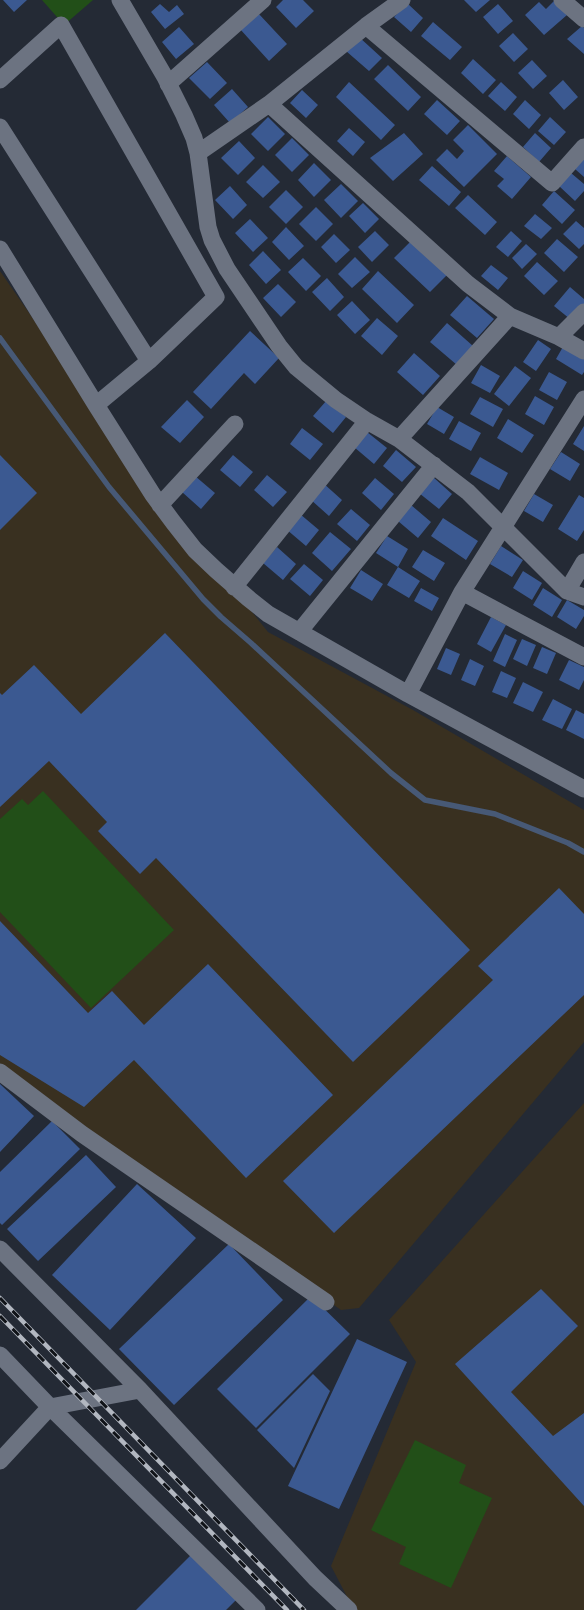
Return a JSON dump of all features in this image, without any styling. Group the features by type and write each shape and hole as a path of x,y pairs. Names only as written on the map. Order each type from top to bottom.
{"street":[{"path":"120,0 168,84 194,138 198,153 208,227 212,240 227,269 279,346 296,367 336,400 366,421 399,439 468,492 567,591 584,597"},
{"path":"168,84 262,0"},
{"path":"198,153 269,104 366,26 402,0"},
{"path":"562,0 584,19"},
{"path":"0,80 61,25 216,298 149,361 96,405"},
{"path":"366,26 552,183 584,147"},
{"path":"269,104 468,284 510,316 559,337 584,351"},
{"path":"0,126 149,361"},
{"path":"0,249 96,405 160,505 195,550 234,587 263,610 299,632 408,694 584,789"},
{"path":"559,337 584,312"},
{"path":"399,439 510,316"},
{"path":"408,694 462,592 502,526 584,399"},
{"path":"234,587 366,421"},
{"path":"160,505 235,424"},
{"path":"299,632 434,465"},
{"path":"567,591 584,562"},
{"path":"462,592 584,657"},
{"path":"0,1072 82,1134 326,1302"},
{"path":"0,1249 140,1390 316,1578 348,1610"},
{"path":"0,1355 50,1407 254,1609"},
{"path":"0,1461 50,1407 140,1390"}],"shaded area":[{"path":"0,271 137,469 268,632 413,710 584,810 584,1042 359,1308 341,1310 0,1072"},
{"path":"584,1103 584,1610 354,1610 331,1566 416,1362 389,1320"}],"green space":[{"path":"42,0 93,0 64,25"},
{"path":"43,791 174,930 91,1008 0,912 0,819 22,799 28,805"},
{"path":"415,1440 466,1465 459,1483 492,1498 451,1588 399,1564 406,1547 371,1530"}],"building":[{"path":"3,0 27,0 14,12"},
{"path":"283,0 303,0 314,11 296,28 276,7"},
{"path":"464,0 490,0 476,12"},
{"path":"554,1 567,15 544,35 525,15 539,2 546,9"},
{"path":"407,3 423,18 411,32 394,17"},
{"path":"160,4 169,12 177,5 184,14 165,29 151,12"},
{"path":"498,4 513,21 498,34 483,17"},
{"path":"258,13 287,44 269,61 240,29"},
{"path":"433,22 462,47 450,60 421,36"},
{"path":"582,26 584,28 584,54 567,39"},
{"path":"179,27 194,44 176,59 162,42"},
{"path":"513,33 528,49 514,62 499,46"},
{"path":"359,37 382,58 369,71 346,51"},
{"path":"473,59 496,80 483,94 461,73"},
{"path":"532,60 547,76 533,89 518,73"},
{"path":"207,62 227,83 210,99 189,78"},
{"path":"388,65 421,97 408,111 374,79"},
{"path":"563,80 578,97 564,110 549,93"},
{"path":"349,82 395,125 381,140 336,97"},
{"path":"501,82 517,97 505,111 488,96"},
{"path":"232,89 248,107 230,123 214,105"},
{"path":"302,90 318,105 306,118 290,103"},
{"path":"437,100 460,121 447,135 424,114"},
{"path":"525,100 541,115 529,129 513,114"},
{"path":"268,117 285,134 268,151 251,134"},
{"path":"550,117 566,132 554,145 538,131"},
{"path":"468,125 497,154 464,187 436,160 447,149 457,159 464,151 453,140"},
{"path":"349,128 365,142 353,156 337,141"},
{"path":"404,133 423,154 393,181 370,158"},
{"path":"535,133 551,148 539,162 523,147"},
{"path":"292,138 309,155 292,172 275,155"},
{"path":"239,141 255,158 238,175 221,158"},
{"path":"507,156 531,177 512,199 497,186 504,179 494,171"},
{"path":"584,159 584,177 575,169"},
{"path":"314,163 331,180 314,197 298,180"},
{"path":"263,165 280,182 263,198 246,182"},
{"path":"432,166 461,192 449,206 419,180"},
{"path":"571,173 584,184 584,191 575,201 559,186"},
{"path":"341,184 358,201 341,218 324,200"},
{"path":"230,186 247,205 233,219 215,200"},
{"path":"286,190 303,207 286,224 269,207"},
{"path":"554,191 575,210 562,224 542,205"},
{"path":"468,195 497,222 485,235 455,208"},
{"path":"363,203 379,219 365,233 349,216"},
{"path":"316,207 333,224 316,241 299,224"},
{"path":"535,214 552,228 541,239 524,226"},
{"path":"250,219 268,238 253,252 235,233"},
{"path":"576,221 584,228 584,244 579,249 563,234"},
{"path":"286,227 304,246 289,260 272,242"},
{"path":"375,231 389,245 372,262 358,247"},
{"path":"511,231 522,241 508,257 496,247"},
{"path":"334,234 350,250 336,263 321,247"},
{"path":"557,239 578,257 564,272 544,253"},
{"path":"411,241 447,275 430,292 394,258"},
{"path":"526,244 537,254 522,269 512,258"},
{"path":"263,251 281,270 266,284 249,265"},
{"path":"355,257 370,272 352,288 338,274"},
{"path":"303,258 321,276 306,291 288,272"},
{"path":"537,262 558,281 544,295 524,276"},
{"path":"491,265 508,278 498,290 481,276"},
{"path":"378,271 414,305 397,323 362,289"},
{"path":"327,278 344,297 330,311 312,292"},
{"path":"278,284 296,302 281,317 263,298"},
{"path":"570,287 584,299 584,304 570,319 554,306"},
{"path":"467,296 494,319 477,338 450,315"},
{"path":"352,301 370,320 355,334 337,315"},
{"path":"377,318 398,336 382,355 361,336"},
{"path":"447,323 473,346 457,365 430,342"},
{"path":"250,331 279,358 255,384 244,373 211,409 193,392"},
{"path":"538,340 551,349 536,371 523,362"},
{"path":"564,345 584,357 584,372 582,375 556,359"},
{"path":"414,353 440,376 423,395 397,372"},
{"path":"481,365 500,376 490,393 471,383"},
{"path":"515,366 531,378 509,406 494,394"},
{"path":"549,372 567,382 557,400 539,390"},
{"path":"535,396 554,407 544,425 525,414"},
{"path":"480,397 503,409 493,427 470,414"},
{"path":"187,400 204,417 180,443 161,427"},
{"path":"327,400 346,417 333,433 313,416"},
{"path":"437,407 454,417 444,434 427,424"},
{"path":"508,419 534,435 522,453 497,438"},
{"path":"459,421 481,433 471,451 449,439"},
{"path":"584,426 584,451 573,444"},
{"path":"302,428 323,444 310,460 290,444"},
{"path":"367,432 387,448 374,464 354,447"},
{"path":"396,450 416,467 402,482 383,466"},
{"path":"561,452 580,464 570,481 550,469"},
{"path":"0,455 37,493 0,530"},
{"path":"233,455 253,472 240,487 220,470"},
{"path":"480,457 508,473 499,490 470,474"},
{"path":"267,475 287,492 273,507 254,490"},
{"path":"195,476 215,493 201,509 182,492"},
{"path":"433,477 452,494 439,509 419,493"},
{"path":"375,478 394,494 381,510 362,493"},
{"path":"323,483 342,500 329,516 310,499"},
{"path":"534,494 553,505 543,522 524,511"},
{"path":"579,495 584,498 584,530 577,541 558,529"},
{"path":"411,505 431,522 418,538 398,521"},
{"path":"351,509 370,525 357,541 337,524"},
{"path":"300,514 319,530 306,546 286,529"},
{"path":"443,518 478,541 466,560 431,536"},
{"path":"330,532 351,549 332,571 312,553"},
{"path":"387,536 408,549 398,567 376,553"},
{"path":"501,546 523,560 512,577 490,564"},
{"path":"277,547 296,564 283,580 263,563"},
{"path":"423,550 445,563 434,581 412,567"},
{"path":"304,564 323,580 310,596 290,579"},
{"path":"398,567 420,581 409,598 387,585"},
{"path":"361,570 383,584 372,601 350,588"},
{"path":"523,571 542,583 532,600 513,588"},
{"path":"421,588 439,598 432,611 414,601"},
{"path":"543,588 562,600 552,617 533,605"},
{"path":"567,600 584,610 584,616 576,629 557,617"},
{"path":"491,617 506,625 491,652 477,644"},
{"path":"165,633 470,950 353,1062 156,858 140,874 98,831 107,822 49,761 0,807 0,693 2,695 34,665 81,714"},
{"path":"505,634 517,640 505,667 493,661"},
{"path":"522,639 536,645 527,666 513,659"},
{"path":"542,647 556,653 547,674 533,668"},
{"path":"446,648 460,654 451,675 437,669"},
{"path":"470,659 484,666 475,686 461,680"},
{"path":"569,660 584,667 584,680 579,690 559,680"},
{"path":"501,671 516,678 507,698 492,692"},
{"path":"523,682 543,692 533,712 513,703"},
{"path":"553,699 572,709 562,729 542,720"},
{"path":"576,710 584,714 584,739 566,730"},
{"path":"559,888 584,914 584,995 334,1233 283,1181 493,980 478,966"},
{"path":"0,921 88,1013 112,991 144,1025 208,964 333,1095 246,1178 134,1060 84,1107 0,1055"},
{"path":"0,1084 34,1116 0,1152"},
{"path":"52,1121 80,1149 2,1225 0,1223 0,1172"},
{"path":"86,1155 116,1187 38,1261 7,1229"},
{"path":"137,1184 196,1238 110,1330 52,1275"},
{"path":"229,1244 283,1300 174,1405 119,1349"},
{"path":"541,1289 578,1326 511,1392 553,1436 584,1413 584,1506 455,1364"},
{"path":"311,1296 350,1334 256,1428 217,1389"},
{"path":"357,1339 407,1362 339,1509 288,1486"},
{"path":"313,1374 330,1391 294,1468 257,1430"},
{"path":"193,1553 238,1598 226,1610 136,1610"}],"waterway":[{"path":"0,338 109,487 203,599 391,773 425,800 495,814 568,843 584,852"}],"railway":[{"path":"0,1298 304,1610"},
{"path":"0,1316 287,1610"}]}
